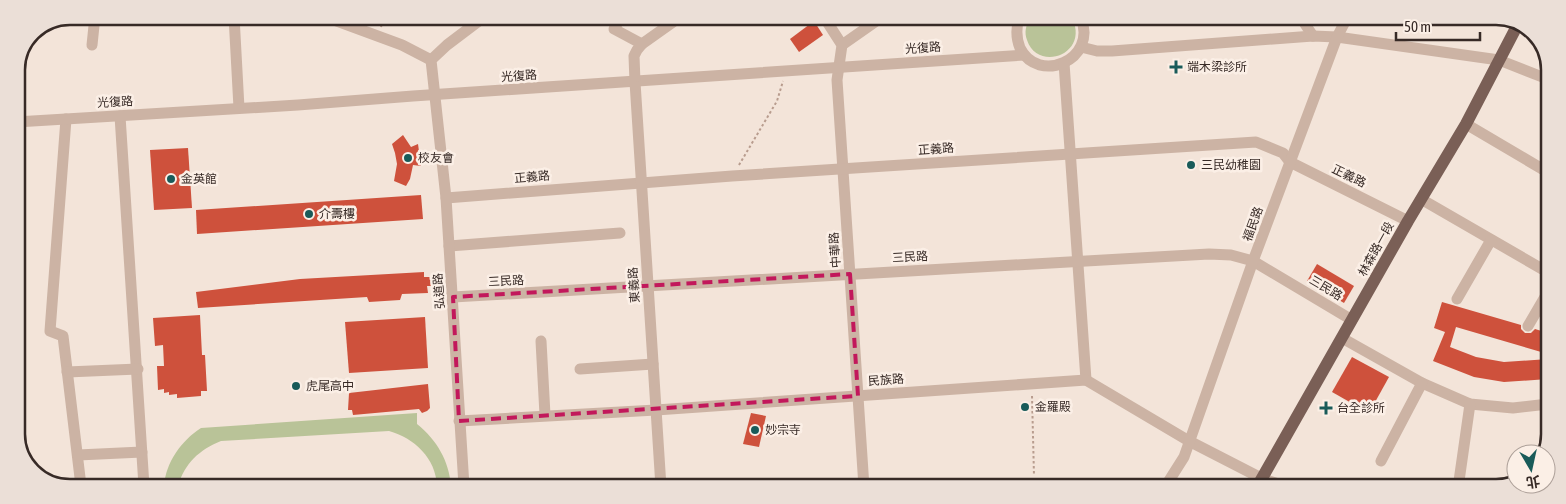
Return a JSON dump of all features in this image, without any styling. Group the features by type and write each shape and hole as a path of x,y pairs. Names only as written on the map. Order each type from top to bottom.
{"main road":[{"name":"林森路一段","path":"1262,479 1408,221 1466,124 1515,30"}],"street":[{"path":"92,45 94,25"},
{"path":"234,25 239,108"},
{"path":"349,25 402,45 432,60 447,45 473,25"},
{"path":"616,25 614,29 642,44 669,25"},
{"path":"829,25 842,45 871,25"},
{"path":"1017,25 1018,42 1024,56"},
{"path":"1084,25 1084,36 1081,46 1075,55 1064,63 1086,380 1253,479"},
{"path":"1306,25 1313,36"},
{"name":"福民路","path":"1170,479 1184,457 1253,261 1337,37 1343,25"},
{"path":"1081,46 1097,51 1313,36 1337,37 1499,60 1541,76"},
{"name":"東義路","path":"642,44 634,56 634,82 660,479"},
{"name":"中華路","path":"842,45 837,80 863,479"},
{"name":"光復路","path":"25,121 634,82 787,70 1024,56 1047,66 1064,63"},
{"name":"弘道路","path":"432,60 446,198 463,479"},
{"path":"120,116 138,369 144,479"},
{"path":"66,119 50,331 62,336 80,479"},
{"path":"1466,124 1541,168"},
{"name":"正義路","path":"446,198 642,182 1256,142 1283,153 1290,162 1408,221"},
{"path":"1421,200 1541,269"},
{"path":"449,246 620,233"},
{"path":"1457,299 1491,240"},
{"name":"三民路","path":"453,298 1209,254 1232,255 1253,261 1352,320"},
{"path":"1528,326 1541,304"},
{"path":"1342,338 1422,383 1470,404 1513,408 1541,405"},
{"path":"541,341 545,416"},
{"path":"580,369 653,364"},
{"path":"67,372 138,369"},
{"name":"民族路","path":"459,420 656,410 1086,380"},
{"path":"1381,461 1422,383"},
{"path":"1459,479 1470,404"},
{"path":"78,455 142,452"}],"path":[{"path":"732,176 777,101 787,70"},
{"path":"1031,383 1034,479"}],"highlighted area":[{"path":"850,274 858,396 459,421 453,297"}],"green space":[{"path":"1027,25 1074,25 1076,31 1074,41 1069,49 1060,55 1051,57 1041,56 1033,50 1026,37"},
{"path":"417,413 417,424 441,452 450,479 436,479 433,467 422,451 407,439 389,431 221,441 194,458 181,479 165,479 176,453 187,439 201,428"}],"building":[{"path":"809,25 817,25 823,35 799,52 790,39"},
{"name":"校友會","path":"403,135 411,147 418,144 421,166 413,165 410,179 406,186 394,181 397,164 392,144"},
{"name":"金英館","path":"188,148 192,208 154,210 150,150"},
{"name":"介壽樓","path":"421,195 423,219 197,234 196,210"},
{"path":"1317,264 1354,286 1344,303 1307,281"},
{"path":"424,272 424,277 436,277 437,286 427,286 428,293 402,294 400,300 369,302 367,297 198,308 196,292 300,279"},
{"path":"1442,302 1521,325 1521,329 1525,333 1531,333 1535,329 1541,331 1541,352 1456,327 1450,347 1476,357 1504,362 1541,359 1541,379 1504,382 1474,377 1433,361 1445,332 1434,328"},
{"path":"200,315 202,355 205,355 207,391 201,391 201,396 177,398 177,394 169,395 169,392 164,393 164,389 158,390 157,366 164,366 163,345 155,346 153,318"},
{"path":"425,317 428,368 349,373 345,322"},
{"path":"1352,357 1389,377 1369,413 1332,392"},
{"path":"428,384 430,408 422,413 419,409 353,415 352,410 348,410 349,393"},
{"name":"妙宗寺","path":"751,413 766,416 759,447 743,444"}],"place":[{"name":"端木梁診所","path":"1176,67"},
{"name":"校友會","path":"408,158"},
{"name":"三民幼稚園","path":"1191,165"},
{"name":"金英館","path":"171,179"},
{"name":"介壽樓","path":"309,214"},
{"name":"虎尾高中","path":"296,386"},
{"name":"金羅殿","path":"1025,407"},
{"name":"台全診所","path":"1326,408"},
{"name":"妙宗寺","path":"755,430"}]}
